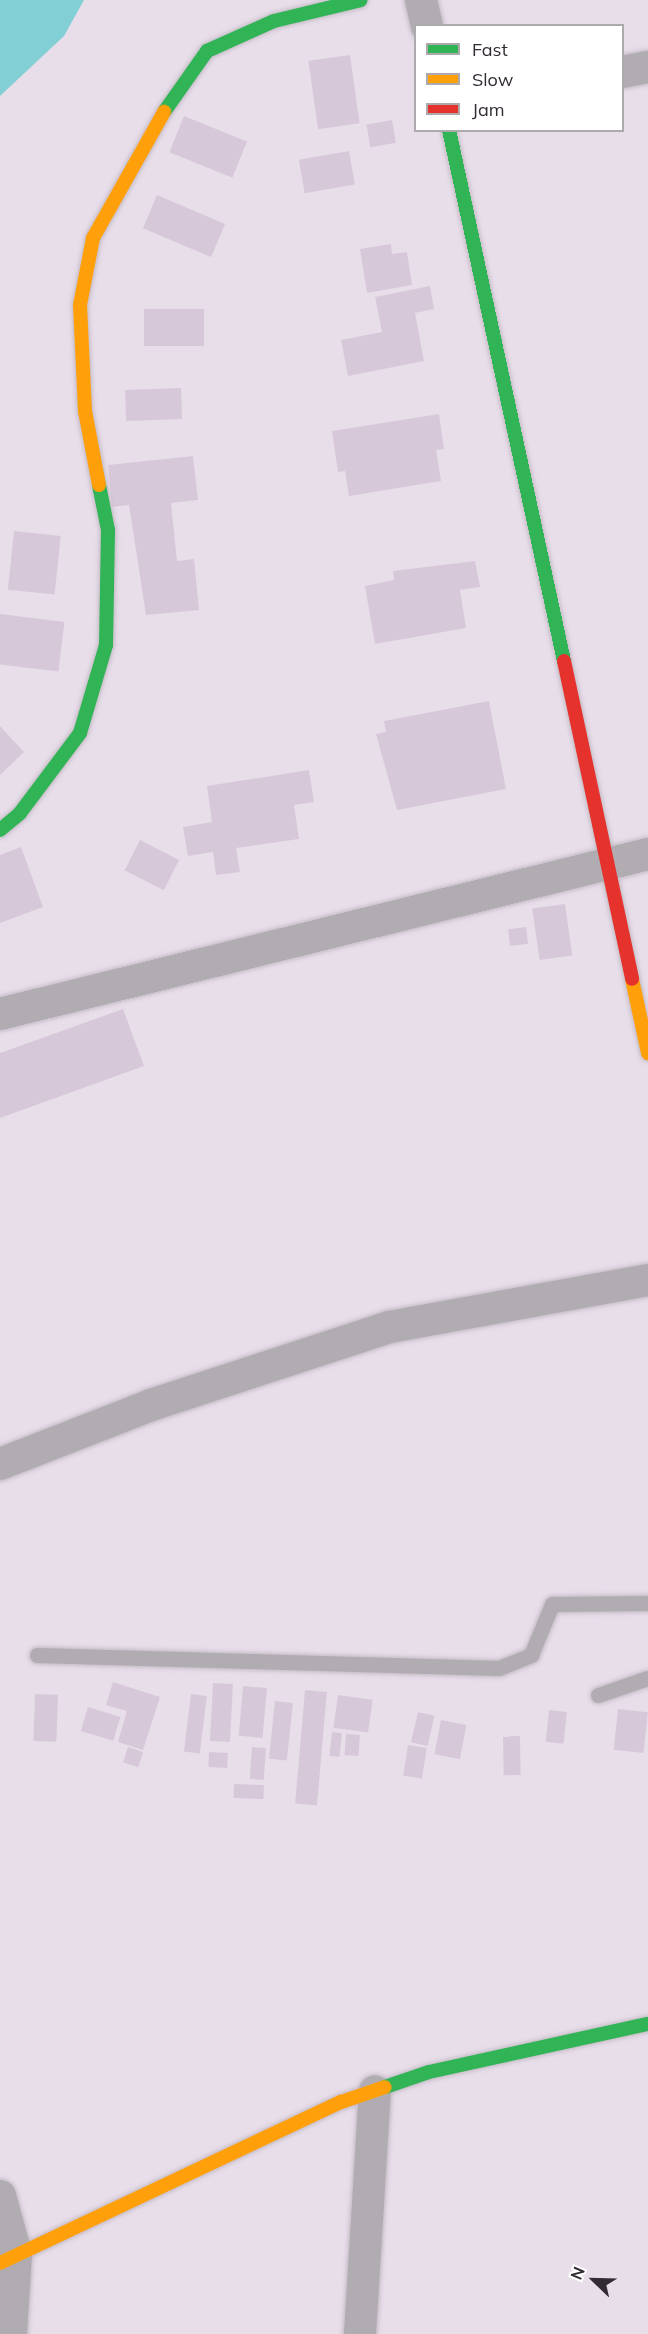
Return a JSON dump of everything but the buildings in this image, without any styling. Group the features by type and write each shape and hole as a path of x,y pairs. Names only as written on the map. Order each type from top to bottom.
{"street":[{"path":"0,830 20,813 80,733 106,645 108,530 85,411 81,305 93,238 144,140 207,51 274,21 361,0"},
{"path":"421,0 427,24"},
{"path":"624,72 648,67"},
{"path":"449,132 648,1053"},
{"path":"0,1014 607,862 648,854"},
{"path":"0,1464 151,1405 390,1327 648,1280"},
{"path":"8,2258 375,2091 429,2072 648,2024"},
{"path":"360,2334 375,2091"},
{"path":"0,2196 8,2258 11,2334"}],"lane":[{"path":"37,1655 499,1668 531,1656 552,1604 648,1603"},
{"path":"598,1695 648,1678"}],"water":[{"path":"0,0 84,0 64,36 0,96"}],"traffic: fast":[{"path":"164,112 207,51 274,21 361,0"},
{"path":"449,132 564,661"},
{"path":"0,830 20,813 80,733 106,645 108,530 99,485"},
{"path":"385,2087 429,2072 648,2024"}],"traffic: slow":[{"path":"99,485 85,411 80,305 93,238 164,112"},
{"path":"632,979 648,1053"},
{"path":"0,2263 341,2102 385,2087"}],"traffic: jam":[{"path":"564,661 632,979"}]}
